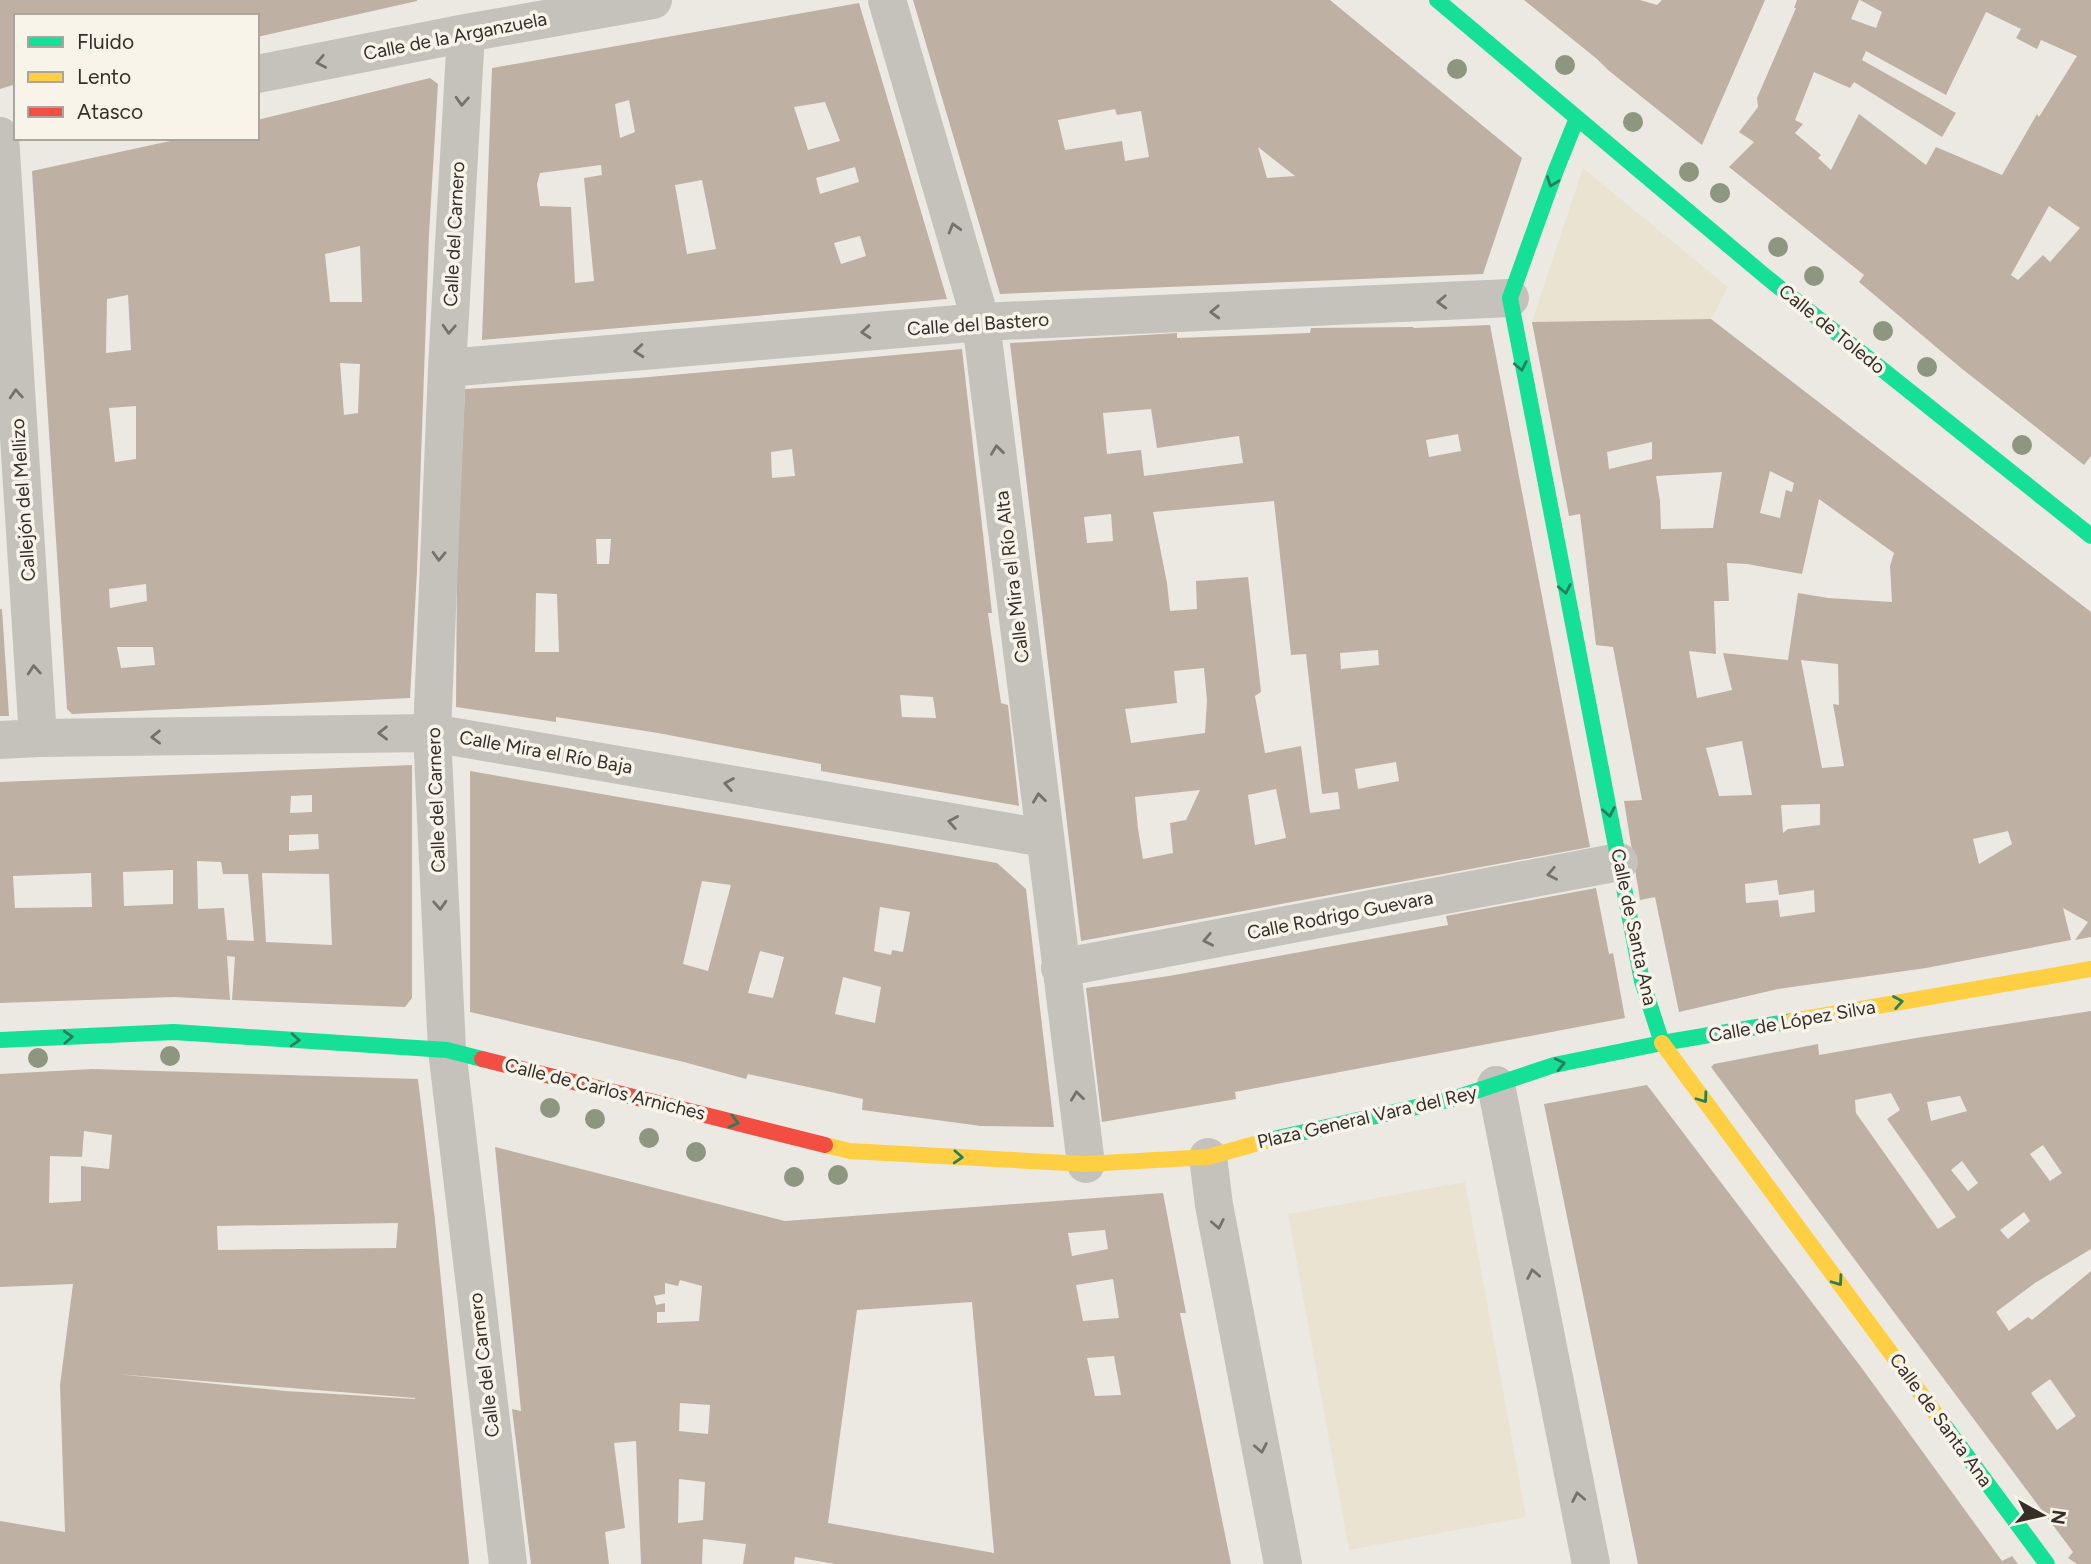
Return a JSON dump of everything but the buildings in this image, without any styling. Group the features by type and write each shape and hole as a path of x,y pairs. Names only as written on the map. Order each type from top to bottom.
{"street":[{"name":"Calle de la Arganzuela","path":"259,74 653,0"},
{"name":"Calle Mira el Río Alta","path":"887,0 981,322 1086,1164"},
{"name":"Calle de Toledo","path":"1437,0 1765,276 2088,526"},
{"name":"Calle del Carnero","path":"466,33 447,368 432,733 447,1050 508,1564"},
{"path":"1510,298 1577,118"},
{"name":"Callejón del Mellizo","path":"0,136 38,738"},
{"name":"Calle del Bastero","path":"447,368 981,322 1510,298"},
{"name":"Calle de Santa Ana","path":"1510,298 1642,981 1662,1043 2047,1564"},
{"name":"Calle Mira el Río Baja","path":"0,740 432,733 1044,838"},
{"name":"Calle Rodrigo Guevara","path":"1060,968 1619,862"},
{"name":"Calle de López Silva","path":"1496,1085 1554,1065 1662,1043 2091,969"},
{"name":"Calle de Carlos Arniches","path":"0,1040 174,1032 447,1050 850,1151 1086,1164 1208,1157"},
{"name":"Plaza General Vara del Rey","path":"1208,1157 1251,1144 1452,1099 1496,1085 1591,1564"},
{"path":"1208,1157 1214,1205 1283,1564"}],"shaded area":[{"path":"1583,168 1728,287 1711,319 1532,322"},
{"path":"1465,1182 1526,1517 1349,1550 1288,1214"}],"traffic: fast":[{"path":"1437,0 1765,276 2091,536"},
{"path":"1577,118 1510,298 1642,981 1662,1043"},
{"path":"1269,1140 1452,1099 1554,1065 1792,1021"},
{"path":"0,1040 174,1032 447,1050 482,1059"},
{"path":"1941,1421 2047,1564"}],"traffic: slow":[{"path":"1792,1021 2091,969"},
{"path":"1662,1043 1941,1421"},
{"path":"825,1145 850,1151 1086,1164 1208,1157 1269,1140"}],"traffic: jam":[{"path":"482,1059 825,1145"}]}
